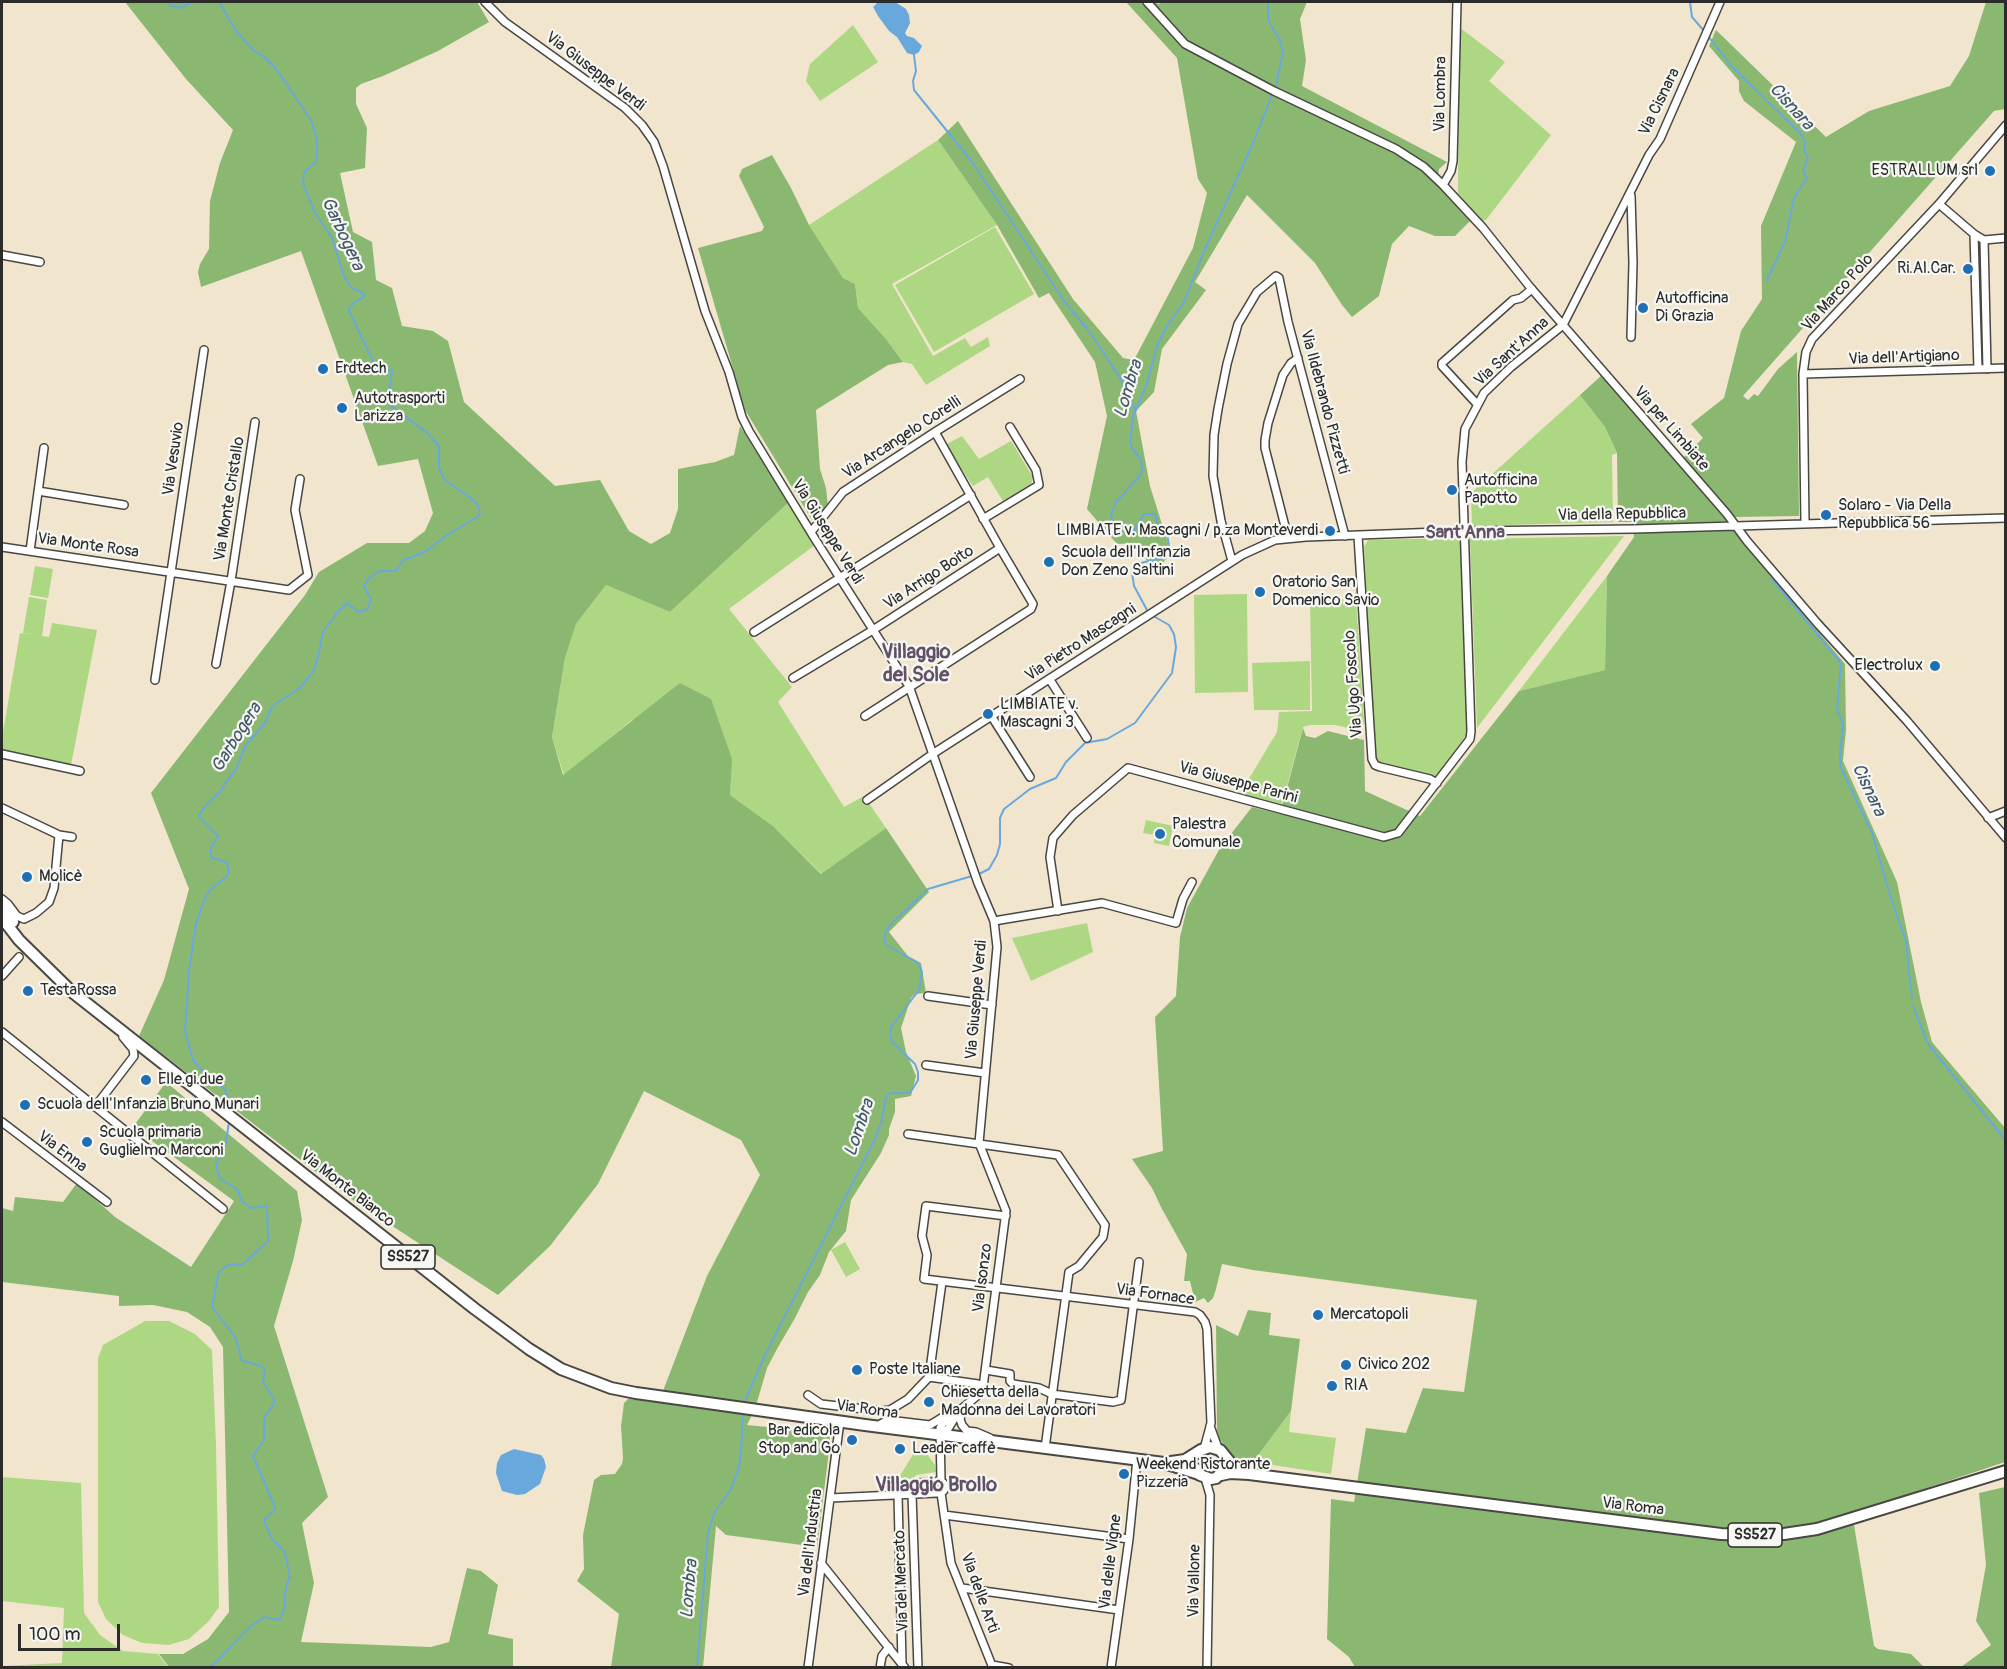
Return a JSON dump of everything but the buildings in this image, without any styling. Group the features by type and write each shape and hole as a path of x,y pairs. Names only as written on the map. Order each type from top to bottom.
{"main road":[{"name":"Via Monte Bianco","path":"2,905 30,950"},
{"name":"Via Monte Bianco","path":"2,918 19,940 56,977 119,1029 465,1302 544,1360 561,1370 611,1388 745,1408"},
{"name":"Via Roma","path":"745,1408 1137,1459 1164,1463 1210,1476 1230,1473 1249,1474 1721,1534 1784,1534 1817,1529 2006,1470"},
{"name":"SS527","path":"1200,1451 1210,1447 1218,1448 1226,1458"},
{"name":"Via Roma","path":"1164,1463 1185,1460 1200,1451"},
{"path":"1200,1451 1195,1465 1210,1476 1225,1470 1226,1458"},
{"name":"Via Roma","path":"1226,1458 1233,1466 1249,1474"}],"street":[{"name":"Via Giuseppe Verdi","path":"484,2 505,22 625,108 649,134 663,166 705,310 729,372 742,417 811,532 909,686 978,883 994,921 997,947 980,1146"},
{"name":"Via per Limbiate","path":"1147,2 1185,44 1274,91 1396,149 1424,167 1443,185 1476,220 1563,326 1818,624 1906,721 2006,838"},
{"name":"Via Lombra","path":"1443,185 1451,171 1453,161 1457,2"},
{"name":"Via Cisnara","path":"1621,212 1649,155 1660,139 1720,2"},
{"name":"Via Marco Polo","path":"1805,523 1803,374 1806,352 1812,339 1939,204 2006,125"},
{"path":"1631,192 1633,263 1631,337"},
{"path":"1939,204 1984,240 2006,238"},
{"name":"Via Sant'Anna","path":"1470,739 1463,443 1466,429 1484,393 1495,381 1563,326 1621,212"},
{"path":"1974,234 1977,369"},
{"path":"1984,240 1987,369"},
{"path":"2,255 40,262"},
{"name":"Via Ildebrando Pizzetti","path":"1232,561 1221,521 1213,476 1214,435 1218,409 1238,324 1257,292 1276,276 1279,278 1288,322 1345,536"},
{"path":"1478,404 1442,366 1442,363 1513,300 1521,298 1532,289"},
{"name":"Via Vesuvio","path":"170,572 204,350"},
{"path":"1288,538 1265,448 1265,440 1283,375 1291,363 1298,358"},
{"name":"Via dell'Artigiano","path":"1803,374 2006,368"},
{"name":"Via Arcangelo Corelli","path":"811,532 843,492 1020,380"},
{"name":"Via Monte Cristallo","path":"231,581 255,422"},
{"path":"983,519 1039,485 1036,470 1010,427"},
{"path":"865,716 1031,609 1033,604 935,432"},
{"path":"30,551 44,448"},
{"name":"Via Monte Rosa","path":"2,547 289,590 308,574 295,510 300,479"},
{"path":"38,491 124,505"},
{"path":"754,632 971,495"},
{"name":"Via della Repubblica","path":"1242,555 1275,540 1288,538 1465,531 2006,518"},
{"name":"Via Ugo Foscolo","path":"1358,536 1372,759 1375,765 1380,767 1430,779 1437,783"},
{"name":"Via Arrigo Boito","path":"793,678 873,630 1000,548"},
{"name":"Via Pietro Mascagni","path":"867,800 934,753 1242,555"},
{"path":"155,680 170,572"},
{"path":"216,664 231,581"},
{"path":"1050,680 1087,738"},
{"path":"992,717 1030,777"},
{"name":"Via Giuseppe Parini","path":"1058,911 1050,857 1053,838 1073,815 1128,768 1384,837 1398,833 1470,739"},
{"path":"2,754 80,771"},
{"path":"2,808 59,835 72,837"},
{"path":"1988,818 2006,811"},
{"path":"2,899 17,916 27,919 49,902 52,896 59,835"},
{"path":"994,921 1102,903 1176,923 1183,899 1192,882"},
{"path":"2,976 19,957"},
{"path":"928,996 992,1005"},
{"path":"95,1107 134,1056 133,1049 119,1029"},
{"path":"2,1032 224,1209"},
{"path":"926,1065 985,1073"},
{"name":"Via Enna","path":"2,1122 107,1202"},
{"path":"908,1134 980,1146 1058,1155 1105,1225 1103,1237 1079,1266 1069,1272 1045,1448"},
{"name":"Via Isonzo","path":"980,1146 1006,1206 983,1387"},
{"name":"Via Fornace","path":"1006,1216 926,1206 922,1236 927,1255 924,1279 1195,1312 1203,1318 1207,1329 1210,1426 1218,1448"},
{"path":"986,1370 1010,1374 1010,1381 1013,1384 1039,1388 1052,1394 1113,1402 1121,1400 1139,1262"},
{"path":"808,1395 821,1404 881,1412 890,1410 908,1399 929,1377 942,1282"},
{"path":"912,1494 919,1483 938,1481 940,1428 943,1423 978,1395 983,1387 978,1384 929,1377"},
{"path":"877,1426 888,1420 930,1425 948,1414 959,1411"},
{"path":"959,1411 962,1425 967,1431 976,1432 998,1441"},
{"name":"Via dell'Industria","path":"808,1668 840,1421"},
{"name":"Via Fornace","path":"1200,1451 1210,1426"},
{"name":"Via delle Vigne","path":"1111,1668 1129,1539 1137,1459"},
{"name":"Via Vallone","path":"1208,1668 1210,1476"},
{"name":"Via delle Arti","path":"938,1481 946,1486 945,1491 939,1493 951,1563 992,1666"},
{"path":"830,1498 939,1493"},
{"name":"Via del Mercato","path":"912,1494 918,1668"},
{"name":"Via del Mercato","path":"898,1495 903,1666"},
{"path":"944,1515 1129,1539"},
{"path":"821,1563 903,1666"},
{"path":"962,1588 1119,1610"},
{"path":"880,1668 882,1656 889,1647"},
{"path":"992,1666 1009,1668"}],"green space":[{"path":"125,2 477,2 489,22 438,51 356,88 356,104 367,128 365,168 340,173 353,232 372,242 376,280 392,288 402,326 433,331 448,341 464,402 555,486 600,480 629,531 651,544 670,533 678,509 678,469 715,462 734,455 740,426 788,503 670,612 606,585 576,624 565,658 552,737 563,775 680,683 711,699 732,759 730,795 773,826 821,874 886,828 929,892 889,932 908,956 921,963 926,993 915,994 911,998 901,1028 906,1052 916,1076 911,1096 895,1099 895,1112 889,1135 881,1153 851,1200 846,1231 829,1252 820,1275 808,1292 767,1368 755,1409 747,1425 830,1433 817,1547 726,1535 716,1526 703,1667 611,1667 619,1614 577,1581 584,1569 583,1535 594,1480 601,1475 615,1474 622,1464 621,1426 624,1403 630,1397 642,1397 646,1388 663,1391 707,1276 760,1175 741,1140 644,1091 598,1184 550,1246 498,1295 354,1201 139,1036 164,980 189,889 151,793 305,595 319,572 367,543 409,543 425,531 433,513 418,459 378,466 301,251 201,287 198,272 209,249 210,201 220,163 233,130 186,79"},
{"path":"1126,2 1156,2 1158,4 1163,2 1307,2 1300,19 1306,60 1302,86 1447,162 1439,169 1437,183 1470,221 1455,236 1435,236 1409,226 1392,244 1379,296 1352,317 1315,263 1247,195 1195,282 1206,290 1162,349 1154,392 1136,411 1150,486 1171,553 1161,565 1148,564 1139,543 1117,544 1087,509 1107,416 1095,362 1049,293 1039,298 997,225 938,140 958,121 1073,299 1123,358 1134,360 1193,248 1207,193 1198,179 1177,58"},
{"path":"1986,2 2005,2 2005,109 1994,111 1743,396 1748,400 1754,394 1758,396 1778,369 1797,352 1799,516 1735,517 1735,532 1845,664 1846,730 1843,761 1897,882 1921,1002 1932,1042 2005,1128 2005,1462 1852,1513 1874,1646 1878,1649 1911,1654 1924,1667 1355,1667 1349,1657 1327,1639 1331,1499 1354,1502 1366,1428 1406,1433 1423,1388 1464,1392 1477,1300 1222,1264 1213,1298 1208,1303 1204,1298 1195,1302 1190,1281 1184,1281 1187,1254 1152,1188 1132,1159 1163,1151 1155,1017 1176,996 1180,937 1187,908 1220,848 1252,807 1280,814 1303,728 1306,736 1315,738 1328,731 1364,740 1365,791 1420,816 1519,691 1605,670 1607,576 1634,537 1632,522 1618,522 1617,453 1605,427 1580,395 1602,375 1680,461 1703,438 1691,424 1724,398 1741,331 1762,299 1761,226 1796,142 1744,101 1739,91 1739,81 1709,46 1716,30 1826,137 1869,111 1950,86 1969,56"},
{"path":"853,25 878,62 820,101 806,81 810,64"},
{"path":"1459,27 1505,62 1489,81 1551,135 1486,220 1480,221 1458,193"},
{"path":"938,140 997,225 892,284 933,356 965,338 971,347 988,337 990,346 926,385 912,364 903,362 858,308 855,284 843,278 809,225"},
{"path":"772,155 809,225 843,278 855,284 858,308 903,362 888,365 816,410 820,469 826,488 828,506 812,520 745,410 698,248 762,231 764,227 739,176 742,169"},
{"path":"995,227 1034,294 934,352 895,285"},
{"path":"1580,395 1605,427 1617,453 1612,455 1613,522 1472,526 1471,493"},
{"path":"962,436 979,459 1011,441 1033,477 1031,485 1003,501 988,477 973,486 945,445"},
{"path":"788,503 815,545 729,609 792,687 778,702 844,807 864,796 886,828 822,874 773,826 730,795 731,759 632,720 564,775 552,737 565,658 576,624 606,585 670,612"},
{"path":"1624,536 1477,728 1470,539"},
{"path":"1458,538 1461,542 1467,734 1435,778 1377,763 1375,757 1364,547 1368,540"},
{"path":"35,566 53,569 48,598 30,595"},
{"path":"1607,576 1605,670 1519,691"},
{"path":"1247,594 1248,692 1195,693 1194,595"},
{"path":"29,597 47,600 42,636 49,637 52,623 97,630 71,765 2,753 2,738 20,633 38,635 23,633"},
{"path":"1356,599 1364,722 1362,727 1357,730 1335,725 1303,727 1282,804 1241,792 1277,732 1279,712 1312,711 1310,601"},
{"path":"1310,661 1310,710 1254,710 1252,663"},
{"name":"Palestra Comunale","path":"1146,820 1173,826 1169,846 1154,843 1155,835 1143,833"},
{"path":"1087,923 1093,952 1031,981 1012,938"},
{"path":"166,1082 297,1191 302,1220 274,1326 328,1497 302,1523 314,1583 301,1642 431,1647 449,1642 467,1568 481,1571 498,1585 488,1634 513,1639 513,1667 169,1667 159,1654 183,1654 208,1639 229,1612 223,1347 210,1327 187,1312 153,1305 119,1306 119,1296 2,1282 2,1208 13,1211 15,1197 63,1202 77,1183 115,1217 191,1267 234,1201 133,1127"},
{"path":"845,1242 860,1269 846,1277 831,1250"},
{"path":"1248,1310 1271,1313 1269,1335 1300,1339 1291,1411 1253,1462 1235,1461 1219,1438 1217,1430 1216,1325 1238,1336"},
{"path":"145,1321 169,1321 195,1334 212,1350 219,1607 209,1621 189,1639 169,1645 142,1643 123,1635 106,1619 98,1602 98,1358 103,1345"},
{"path":"1291,1411 1289,1432 1336,1438 1331,1474 1253,1462"},
{"path":"917,1448 927,1454 935,1465 936,1472 916,1475 908,1488 898,1488 898,1479"},
{"path":"2,1477 81,1483 84,1613 100,1635 123,1651 158,1654 168,1667 2,1667 62,1663 64,1608 2,1601"},
{"path":"2005,1487 2005,1667 1961,1667 1991,1645 1976,1621 1986,1565 1979,1493"}],"water":[{"path":"878,2 895,2 906,9 910,23 905,33 922,46 919,52 914,55 907,53 897,37 889,31 878,16 873,7"},
{"path":"514,1449 541,1455 546,1467 540,1484 525,1494 517,1495 502,1491 496,1473 501,1455"}],"waterway":[{"name":"Garbogera","path":"167,2 169,5 180,8 193,2"},
{"name":"Garbogera","path":"219,2 236,31 253,50 276,69 311,120 317,140 317,158 315,163 304,172 303,183 315,213 332,238 345,279 352,288 363,293 364,297 348,309 375,365 382,370 392,371 390,405 426,432 439,446 439,468 444,479 477,503 480,512 479,516 447,535 425,552 403,560 396,571 379,571 368,579 364,587 371,599 368,609 359,612 347,603 336,614 323,632 313,672 300,688 272,706 265,723 246,745 235,771 199,815 218,836 211,848 211,857 227,863 229,872 206,896 196,923 189,971 185,1031 193,1060 209,1078 225,1089 231,1110"},
{"name":"Lombra","path":"1268,2 1268,20 1280,41 1283,53 1276,85"},
{"name":"Cisnara","path":"1690,2 1692,17 1705,32"},
{"name":"Cisnara","path":"1708,36 1732,67 1801,134 1805,143 1804,152 1808,157 1803,171 1807,178 1794,198 1785,242 1767,280"},
{"path":"914,55 916,71 913,81 914,90 972,162 1064,301 1089,331 1121,379 1135,410"},
{"name":"Lombra","path":"1147,610 1134,586 1132,572 1137,564 1161,558 1165,554 1169,546 1167,533 1159,528 1155,514 1144,514 1134,531 1128,532 1115,527 1111,515 1116,502 1142,471 1141,459 1130,442 1133,417 1146,386 1157,346 1167,326 1184,302 1272,95"},
{"name":"Cisnara","path":"1771,578 1841,663 1837,708 1843,726 1840,766 1872,833 1906,941 1912,998"},
{"name":"Lombra","path":"979,874 989,869 997,855 1000,844 1000,818 1004,809 1030,789 1056,778 1066,762 1085,743 1107,739 1135,723 1172,673 1176,647 1174,634 1169,625 1155,617"},
{"name":"Lombra","path":"745,1401 765,1355 874,1141 881,1123 886,1097 890,1093 910,1093 918,1080 915,1064 892,1042 890,1034 891,1027 919,990 922,972 918,963 888,946 884,941 885,933 891,924 928,889 972,876"},
{"name":"Cisnara","path":"1913,1006 1928,1044 2006,1141"},
{"name":"Garbogera","path":"210,1668 251,1626 264,1617 279,1620 284,1610 286,1586 290,1577 285,1553 271,1537 265,1523 265,1519 275,1507 253,1456 264,1441 264,1420 274,1404 274,1399 263,1382 265,1371 263,1368 241,1359 236,1338 212,1307 219,1272 228,1265 243,1264 268,1241 267,1206 251,1208 242,1201 237,1189 220,1179 216,1165 226,1142 229,1122"},
{"name":"Lombra","path":"697,1668 708,1533 714,1513 730,1491 738,1471 743,1413"}],"place":[{"name":"ESTRALLUM srl","path":"1990,171"},
{"name":"Ri.Al.Car.","path":"1968,269"},
{"name":"Autofficina Di Grazia","path":"1643,308"},
{"name":"Erdtech","path":"323,369"},
{"name":"Autotrasporti Larizza","path":"342,408"},
{"name":"Autofficina Papotto","path":"1452,490"},
{"name":"Solaro - Via Della Repubblica 56","path":"1826,515"},
{"name":"LIMBIATE v. Mascagni / p.za Monteverdi","path":"1330,531"},
{"name":"Scuola dell'Infanzia Don Zeno Saltini","path":"1049,562"},
{"name":"Oratorio San Domenico Savio","path":"1260,592"},
{"name":"Electrolux","path":"1935,666"},
{"name":"LIMBIATE v. Mascagni 3","path":"988,714"},
{"name":"Palestra Comunale","path":"1160,834"},
{"name":"Molicè","path":"27,877"},
{"name":"TestaRossa","path":"28,991"},
{"name":"Elle.gi.due","path":"146,1080"},
{"name":"Scuola dell'Infanzia Bruno Munari","path":"25,1105"},
{"name":"Scuola primaria Guglielmo Marconi","path":"87,1142"},
{"name":"Mercatopoli","path":"1318,1315"},
{"name":"Civico 202","path":"1346,1365"},
{"name":"Poste Italiane","path":"857,1370"},
{"name":"RIA","path":"1332,1386"},
{"name":"Chiesetta della Madonna dei Lavoratori","path":"929,1402"},
{"name":"Bar edicola Stop and Go","path":"852,1440"},
{"name":"Leader caffè","path":"900,1449"},
{"name":"Weekend Ristorante Pizzeria","path":"1124,1474"}],"district":[{"name":"Sant'Anna","path":"1465,533"},
{"name":"Villaggio del Sole","path":"916,664"},
{"name":"Villaggio Brollo","path":"936,1486"}]}
